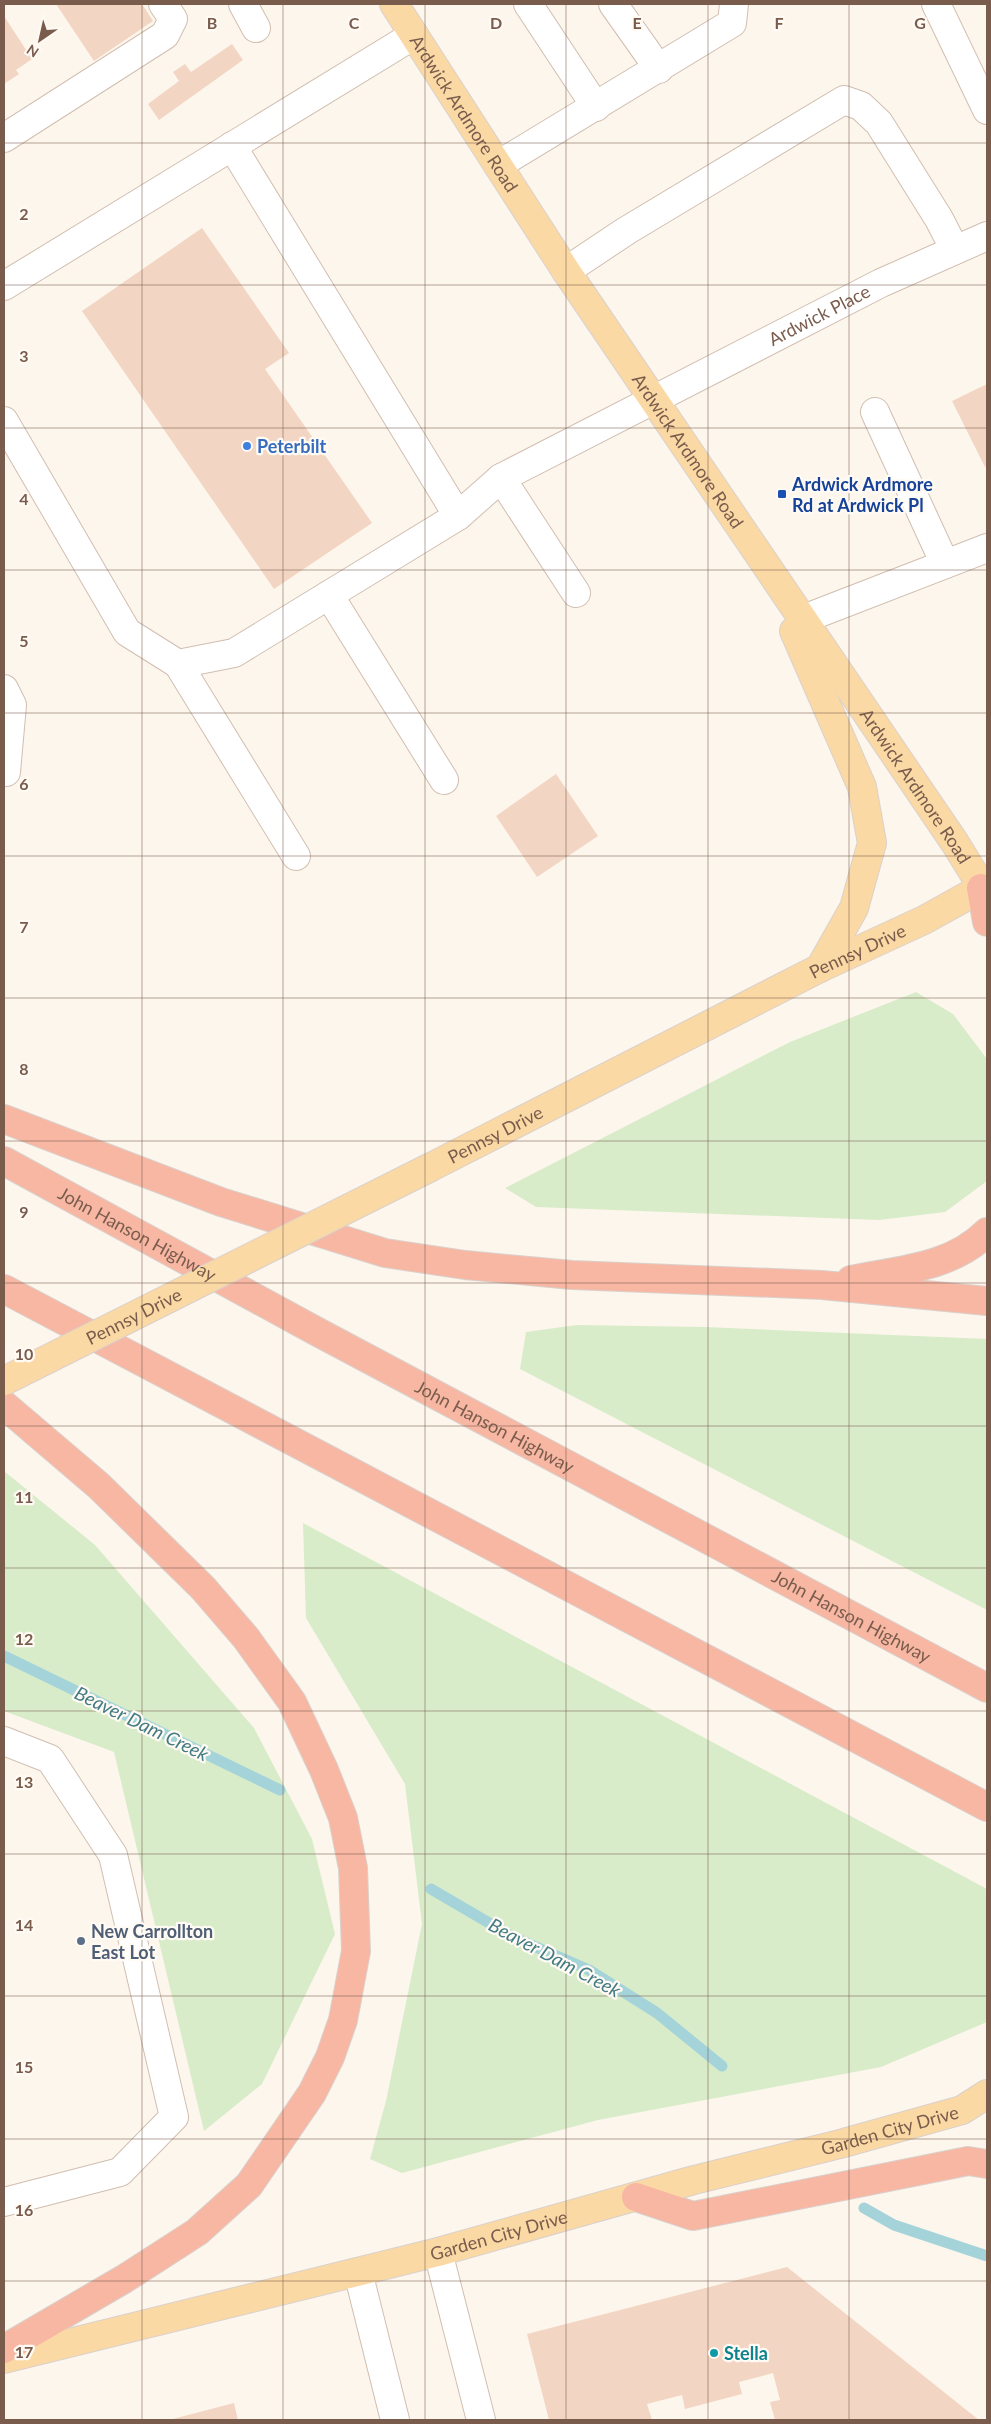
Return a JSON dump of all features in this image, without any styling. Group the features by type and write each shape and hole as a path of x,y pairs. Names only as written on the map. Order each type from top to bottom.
{"highway":[{"path":"985,890 987,922"},
{"path":"4,1119 221,1202 385,1253 465,1265 572,1275 822,1286 987,1301"},
{"name":"John Hanson Highway","path":"4,1161 306,1326 987,1688"},
{"path":"822,1286 925,1265 953,1257 977,1242 987,1232"},
{"path":"4,1289 987,1807"},
{"path":"4,1405 99,1486 203,1588 246,1638 292,1702 324,1770 343,1818 353,1868 356,1951 343,2020 330,2057 312,2092 249,2185 197,2232 124,2279 4,2348"},
{"path":"636,2197 693,2216 968,2161 987,2164"}],"main road":[{"name":"Ardwick Ardmore Road","path":"394,4 566,271 768,571 955,843 985,890"},
{"path":"768,571 862,787 872,843 854,908 820,968"},
{"name":"Pennsy Drive","path":"4,1381 431,1167 820,968 985,890"},
{"name":"Garden City Drive","path":"4,2359 438,2252 962,2110 987,2094"}],"street":[{"path":"4,138 165,35 173,19 163,4"},
{"path":"243,4 256,28"},
{"path":"528,4 596,107"},
{"path":"613,4 658,69"},
{"path":"498,165 732,23 734,4"},
{"path":"936,4 987,110"},
{"path":"4,286 414,35"},
{"path":"566,271 626,231 844,100 861,106 879,123 955,250"},
{"path":"232,146 458,516"},
{"name":"Ardwick Place","path":"178,664 234,654 458,516 501,478 881,283 987,236"},
{"path":"875,412 945,564"},
{"path":"4,420 127,632 178,664 296,856"},
{"path":"501,478 576,594"},
{"path":"802,620 987,548"},
{"path":"329,595 444,780"},
{"path":"4,689 12,705 4,772"},
{"path":"4,1741 50,1759 114,1855 174,2117 120,2172 4,2202"},
{"path":"438,2252 481,2420"},
{"path":"358,2272 395,2420"}],"green space":[{"path":"916,992 953,1014 987,1059 987,1181 945,1212 879,1220 536,1207 505,1188 790,1042"},
{"path":"577,1325 705,1327 987,1339 987,1610 520,1369 526,1332"},
{"path":"4,1471 95,1545 254,1728 312,1839 335,1934 262,2084 204,2131 114,1752 4,1711"},
{"path":"303,1523 987,1889 987,2022 881,2067 598,2120 402,2173 370,2159 386,2101 422,1924 405,1784 306,1618"}],"building":[{"path":"56,4 142,4 153,21 94,61"},
{"path":"4,16 32,59 16,70 19,74 4,84"},
{"path":"232,44 243,60 159,120 148,104 179,81 173,72 185,64 191,72"},
{"name":"Peterbilt","path":"202,228 289,353 265,369 372,523 274,589 82,311"},
{"path":"987,384 987,466 985,467 952,401"},
{"path":"556,774 598,836 537,877 496,816"},
{"name":"Stella","path":"787,2267 979,2420 775,2420 770,2402 780,2400 773,2373 739,2382 742,2394 685,2409 682,2395 647,2404 652,2420 549,2420 527,2334"},
{"path":"234,2403 238,2420 169,2420"}],"waterway":[{"name":"Beaver Dam Creek","path":"4,1656 280,1790"},
{"name":"Beaver Dam Creek","path":"431,1889 513,1937 589,1970 657,2013 722,2066"},
{"name":"Beaver Dam Creek","path":"864,2208 894,2225 987,2256"}],"place":[{"name":"Peterbilt","path":"247,446"},
{"name":"Ardwick Ardmore Rd at Ardwick Pl","path":"782,494"},
{"name":"New Carrollton East Lot","path":"81,1941"},
{"name":"Stella","path":"714,2353"}]}
